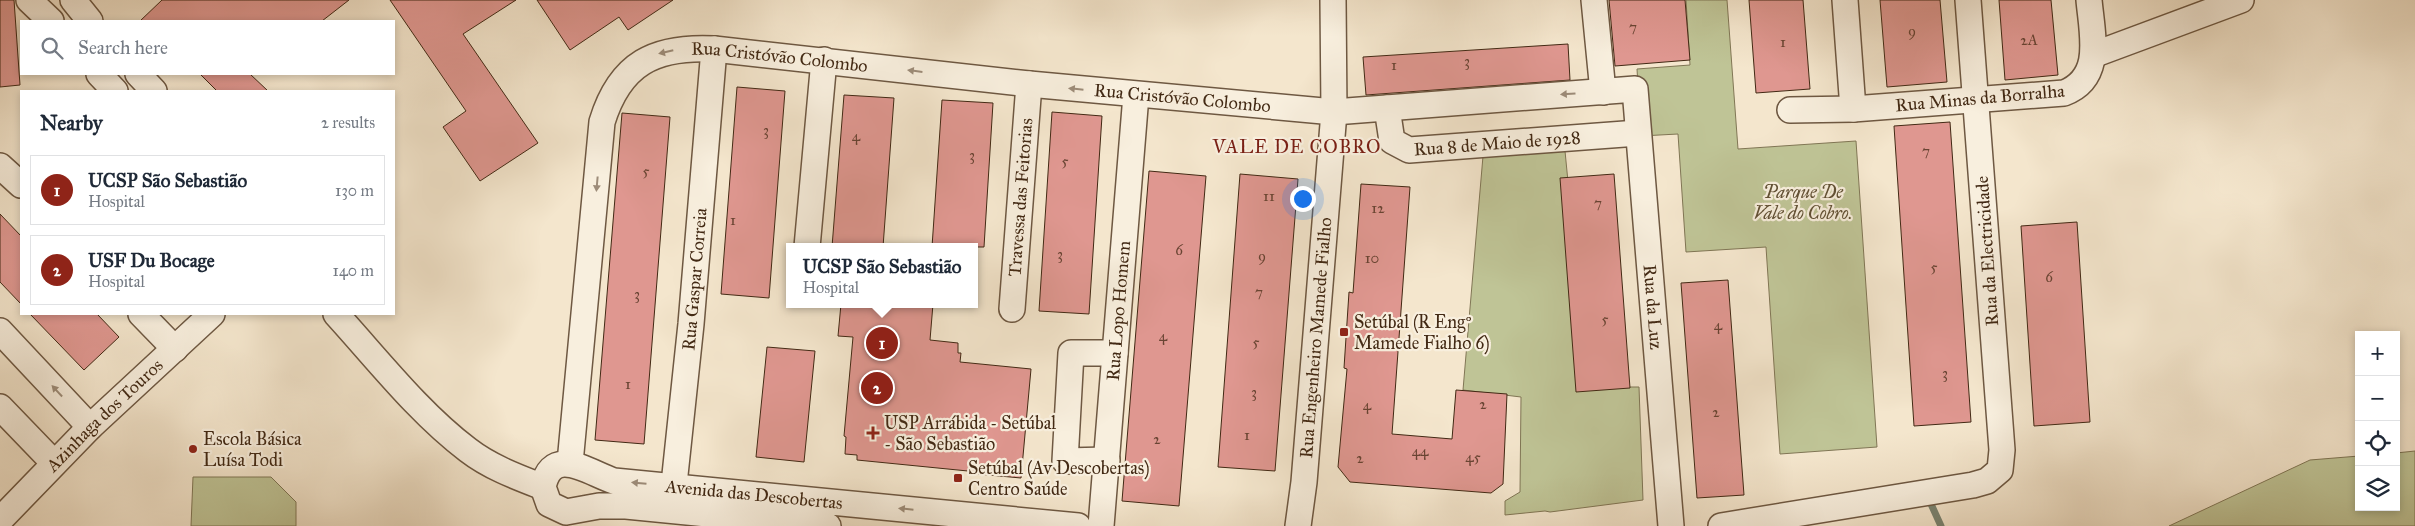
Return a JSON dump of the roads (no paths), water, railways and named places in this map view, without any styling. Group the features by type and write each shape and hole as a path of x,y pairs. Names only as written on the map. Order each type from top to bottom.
{"street":[{"path":"29,0 50,20"},
{"path":"73,0 89,20"},
{"name":"Rua Engenheiro Mamede Fialho","path":"1298,526 1304,482 1334,112 1333,0"},
{"path":"1334,112 1603,92 1594,0"},
{"path":"1845,0 1853,109"},
{"name":"Rua da Electricidade","path":"1721,526 1973,486 1995,476 2000,470 2002,462 1968,0"},
{"name":"Rua Minas da Borralha","path":"1790,110 1853,109 2069,92 2082,83 2090,71 2094,55 2089,0"},
{"path":"2094,55 2241,0"},
{"name":"Rua Cristóvão Colombo","path":"576,465 602,122 608,102 619,84 637,66 657,54 676,50 714,49 1136,95 1334,112"},
{"name":"Rua Gaspar Correia","path":"672,510 691,324 714,49"},
{"path":"807,243 824,60"},
{"path":"100,75 114,90"},
{"path":"139,75 153,90"},
{"name":"Travessa das Feitorias","path":"1012,309 1029,84"},
{"name":"Rua da Luz","path":"1603,92 1634,89 1671,526"},
{"name":"Rua Lopo Homem","path":"1101,526 1136,95"},
{"name":"Rua 8 de Maio de 1928","path":"1388,108 1392,141 1409,150 1638,133"},
{"path":"0,166 20,184"},
{"path":"142,315 175,349"},
{"name":"Azinhaga dos Touros","path":"0,520 90,427 211,315"},
{"path":"337,315 419,404 468,450 517,478 543,487"},
{"path":"0,331 90,427"},
{"path":"1106,460 1065,461 1072,353 1115,353"},
{"path":"0,407 54,463"},
{"path":"576,465 588,472 593,488 588,503 568,517 549,504 543,487 549,472 555,467 576,465"},
{"name":"Avenida das Descobertas","path":"576,465 614,481 1078,526"},
{"name":"Avenida das Descobertas","path":"568,517 599,506 672,510 828,526"}],"waterway":[{"path":"1931,504 1941,526"}],"place":[{"name":"Setúbal (R Engº Mamede Fialho 6)","path":"1344,332"},
{"name":"UCSP São Sebastião","path":"882,343"},
{"name":"USF Du Bocage","path":"877,388"},
{"name":"USP Arrábida - Setúbal - São Sebastião","path":"873,433"},
{"name":"Escola Básica Luísa Todi","path":"193,449"},
{"name":"Setúbal (Av Descobertas) Centro Saúde","path":"958,478"}],"district":[{"name":"VALE DE COBRO","path":"1297,146"}],"park label":[{"name":"Parque De Vale do Cobro.","path":"1803,202"}]}
